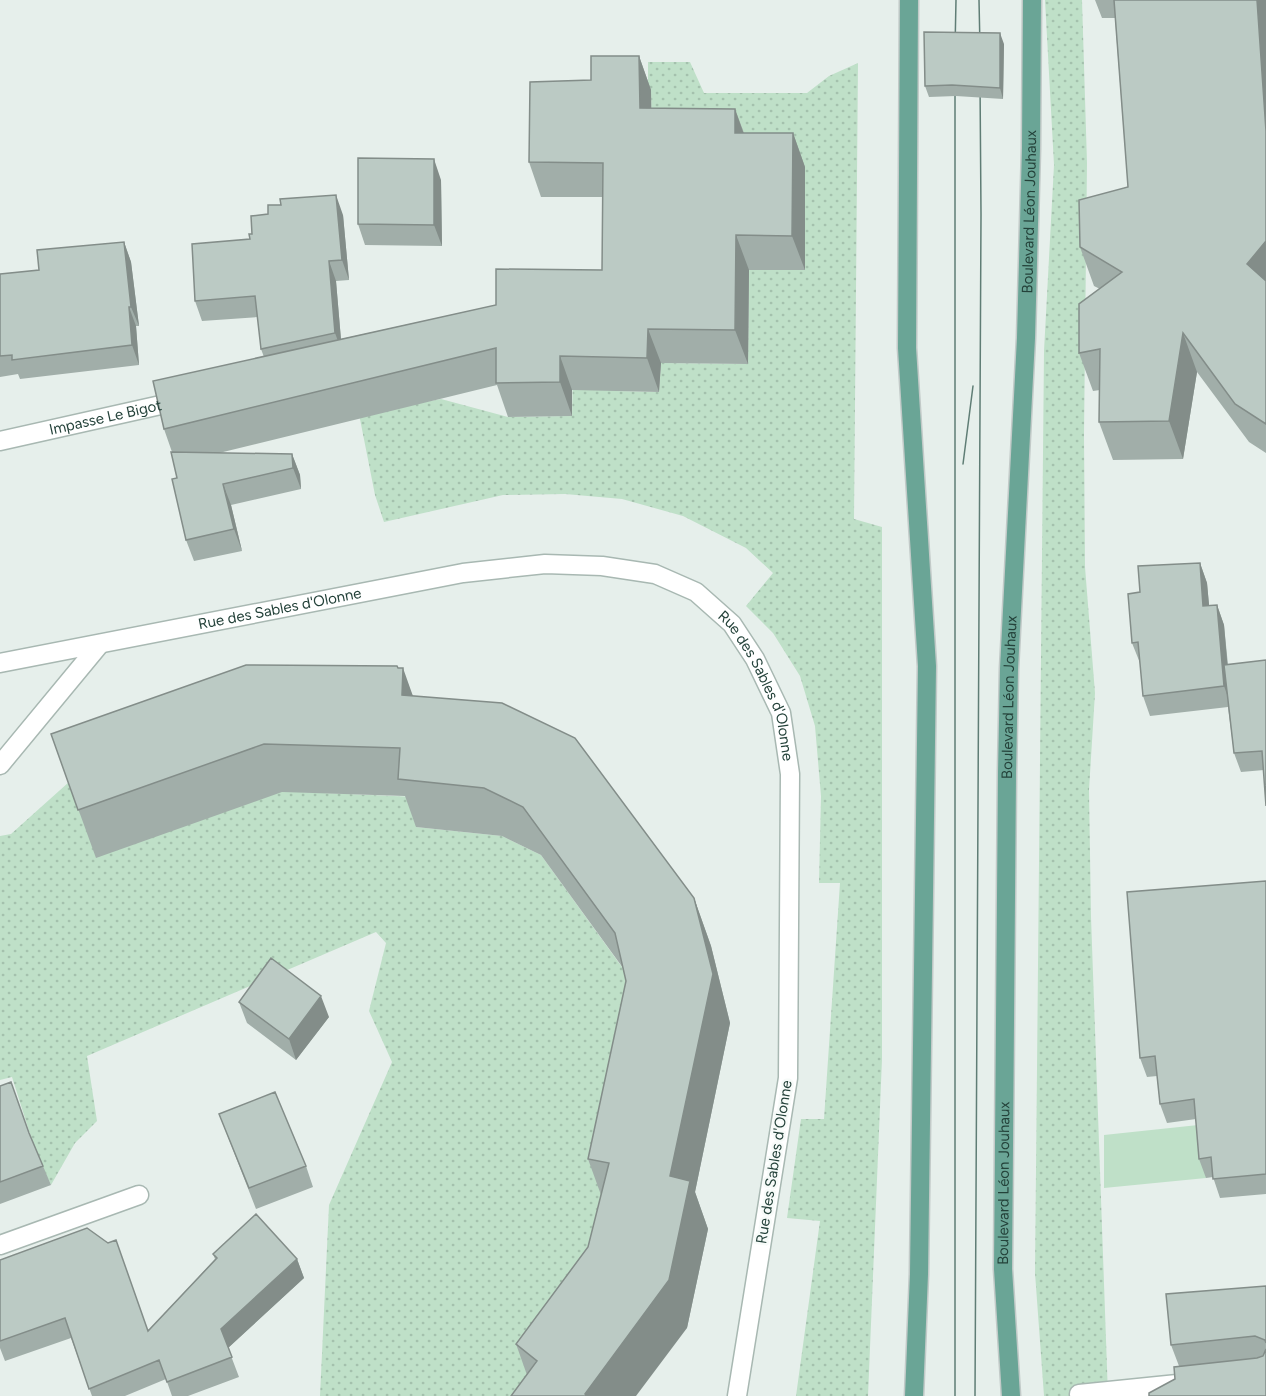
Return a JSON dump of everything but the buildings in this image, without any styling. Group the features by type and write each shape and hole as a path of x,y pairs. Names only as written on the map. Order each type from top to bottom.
{"main road":[{"path":"909,0 907,348 927,666 919,1274 914,1396"},
{"name":"Boulevard Léon Jouhaux","path":"1011,1396 1004,1269 1007,773 1009,669 1026,338 1032,0"}],"street":[{"name":"Impasse Le Bigot","path":"0,441 205,395"},
{"name":"Rue des Sables d'Olonne","path":"0,663 463,573 545,564 602,566 655,574 696,592 732,624 754,659 781,713 790,774 788,1078 737,1396"},
{"path":"0,765 100,644"},
{"path":"0,1245 139,1195"},
{"path":"1079,1394 1208,1380"}],"green space":[{"path":"1045,0 1082,0 1087,163 1085,567 1095,693 1089,790 1091,917 1108,1396 1044,1396 1035,1273 1044,351 1054,165"},
{"path":"648,62 690,62 704,93 807,93 829,76 858,63 854,519 882,527 882,1059 868,1396 796,1396 820,1221 787,1218 801,1119 824,1119 840,883 819,883 821,796 815,726 800,676 773,633 746,606 773,573 746,548 683,516 622,499 565,494 503,495 384,522 375,495 359,414 441,399 508,417 572,416 573,371 615,391 659,392 661,363 748,364 749,266 759,270 805,269 652,142"},
{"path":"69,782 417,797 416,827 502,836 541,855 632,981 606,1207 538,1396 320,1396 329,1205 392,1062 369,1011 386,943 376,932 87,1056 97,1121 75,1143 51,1185 36,1153 12,1077 0,1080 0,836 11,834"},
{"path":"1236,1121 1205,1155 1206,1178 1104,1188 1104,1135"}],"tram line":[{"path":"955,49 956,0"},
{"path":"979,0 980,48"},
{"path":"955,79 955,1396"},
{"path":"975,1396 980,81"},
{"path":"963,464 973,386"}]}
